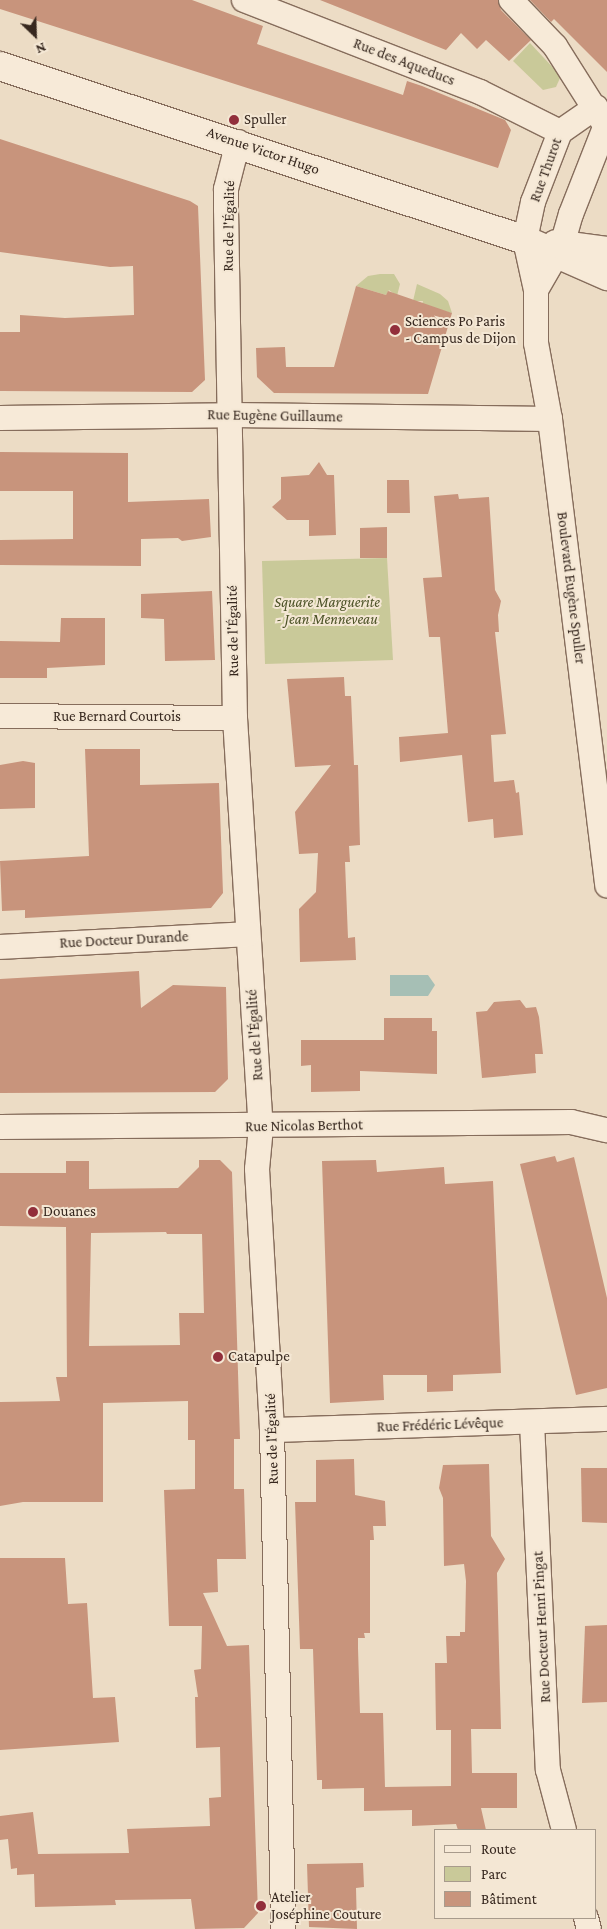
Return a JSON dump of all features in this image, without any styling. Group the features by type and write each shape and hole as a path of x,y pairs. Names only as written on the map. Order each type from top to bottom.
{"main road":[{"name":"Avenue Victor Hugo","path":"0,66 238,142 559,250 607,276"},
{"name":"Avenue Victor Hugo","path":"559,250 607,251"}],"street":[{"name":"Rue des Aqueducs","path":"244,0 480,92 560,132"},
{"path":"511,0 556,46 602,118 559,250"},
{"name":"Rue Thurot","path":"525,240 533,202 560,132 602,118"},
{"name":"Rue de l'Égalité","path":"238,142 226,189 235,718 261,1127 257,1169 272,1430 283,1929"},
{"name":"Boulevard Eugène Spuller","path":"525,240 536,290 536,343 550,420 607,886"},
{"name":"Boulevard Eugène Spuller","path":"536,290 559,250"},
{"name":"Rue Eugène Guillaume","path":"0,418 231,415 550,420"},
{"name":"Rue Bernard Courtois","path":"0,716 235,718"},
{"name":"Rue Docteur Durande","path":"0,947 248,934"},
{"name":"Rue Nicolas Berthot","path":"0,1127 261,1127 571,1122 607,1130"},
{"name":"Rue Frédéric Lévêque","path":"272,1430 607,1419"},
{"name":"Rue Docteur Henri Pingat","path":"532,1422 548,1770 564,1829"}],"green space":[{"path":"530,43 558,73 560,78 556,87 543,90 513,61"},
{"path":"394,274 400,284 397,296 389,290 386,295 356,286 368,276"},
{"path":"417,284 440,294 448,301 452,313 422,305 423,301 413,301"},
{"name":"Square Marguerite - Jean Menneveau","path":"387,558 393,660 265,664 262,561"}],"shaded area":[{"path":"390,975 428,975 435,985 428,996 390,996"}],"building":[{"path":"0,0 192,0 263,26 257,44 403,95 407,81 422,86 505,120 511,130 498,168 0,9"},
{"path":"320,0 498,0 501,10 531,40 509,61 486,40 477,49 461,33 446,50"},
{"path":"530,0 607,0 607,72 554,19 551,22"},
{"path":"0,139 190,201 198,206 205,380 192,392 0,391 0,332 20,332 20,315 65,318 134,315 133,266 110,267 0,252"},
{"name":"Sciences Po Paris - Campus de Dijon","path":"356,286 386,295 388,291 452,313 428,394 274,393 257,377 256,348 285,347 286,367 334,367"},
{"path":"0,452 128,453 128,502 209,499 211,537 182,541 178,538 141,539 141,566 0,565 0,540 73,539 73,491 0,491"},
{"path":"319,462 327,475 334,475 336,535 309,536 309,520 287,520 272,507 281,499 281,477 309,475"},
{"path":"387,480 409,480 410,513 387,513"},
{"path":"458,494 459,499 489,497 495,590 501,601 498,615 499,632 495,632 506,734 491,735 494,782 514,780 516,793 519,792 523,835 494,838 493,819 468,822 462,755 400,762 399,737 448,733 440,637 429,637 423,578 442,577 434,496"},
{"path":"387,527 387,558 360,558 360,528"},
{"path":"212,591 215,660 165,661 164,619 141,618 141,594"},
{"path":"61,618 105,618 105,665 47,668 47,678 0,678 0,641 60,642"},
{"path":"344,677 345,696 351,696 354,765 358,765 360,845 349,846 350,862 345,862 348,938 355,937 356,960 300,962 299,909 316,892 318,853 299,854 295,812 331,765 295,767 287,679"},
{"path":"85,749 140,749 140,785 219,783 223,893 211,908 25,918 25,910 2,911 0,861 89,856"},
{"path":"23,761 35,763 35,808 0,809 0,765"},
{"path":"139,971 141,1008 173,985 226,987 228,1079 215,1092 0,1093 0,979"},
{"path":"520,1000 526,1008 536,1007 539,1017 543,1054 535,1054 536,1073 482,1078 476,1012 487,1011 494,1002"},
{"path":"384,1018 432,1018 432,1031 437,1031 437,1074 360,1071 360,1091 311,1092 311,1065 301,1066 301,1040 384,1040"},
{"path":"555,1156 557,1162 574,1157 607,1298 607,1388 576,1395 520,1164"},
{"path":"199,1160 220,1160 232,1172 240,1439 234,1439 234,1489 244,1489 246,1559 217,1559 218,1592 203,1593 227,1646 249,1645 258,1913 244,1928 195,1929 191,1899 115,1900 116,1905 35,1907 34,1874 17,1875 17,1868 11,1869 8,1839 0,1840 0,1816 33,1812 38,1854 129,1853 127,1829 210,1826 209,1798 221,1797 220,1747 196,1748 195,1697 198,1697 194,1670 201,1669 202,1626 169,1626 164,1490 195,1489 195,1440 188,1440 188,1401 103,1403 103,1502 23,1502 0,1506 0,1402 60,1401 56,1377 67,1377 66,1227 0,1226 0,1173 66,1173 66,1161 89,1161 89,1189 178,1188 199,1167","holes":["166,1232 167,1234 202,1234 204,1313 179,1313 180,1345 89,1346 91,1233"]},
{"path":"376,1160 377,1172 444,1167 445,1184 493,1181 501,1373 453,1375 453,1391 427,1392 427,1375 383,1375 384,1400 330,1403 322,1161"},
{"path":"354,1459 355,1495 385,1501 386,1526 373,1526 374,1540 370,1540 370,1633 364,1633 365,1638 358,1638 358,1648 360,1713 383,1713 385,1787 451,1786 451,1730 436,1730 435,1663 447,1663 446,1636 460,1636 460,1632 465,1632 466,1581 464,1564 444,1566 443,1498 439,1488 443,1465 489,1464 491,1536 505,1559 497,1573 501,1729 471,1729 472,1773 517,1773 517,1808 481,1808 486,1829 458,1829 456,1824 412,1826 412,1810 364,1811 364,1788 322,1789 322,1780 317,1780 313,1649 300,1649 295,1502 316,1502 316,1460"},
{"path":"581,1468 607,1468 607,1523 582,1522"},
{"path":"0,1558 65,1558 68,1604 87,1603 93,1698 115,1697 119,1742 0,1750"},
{"path":"607,1625 607,1702 582,1703 585,1626"},
{"path":"363,1863 364,1887 356,1888 357,1929 309,1927 307,1864"}],"place":[{"name":"Spuller","path":"234,120"},
{"name":"Sciences Po Paris - Campus de Dijon","path":"395,330"},
{"name":"Douanes","path":"33,1212"},
{"name":"Catapulpe","path":"218,1357"},
{"name":"Atelier Joséphine Couture","path":"261,1906"}]}
